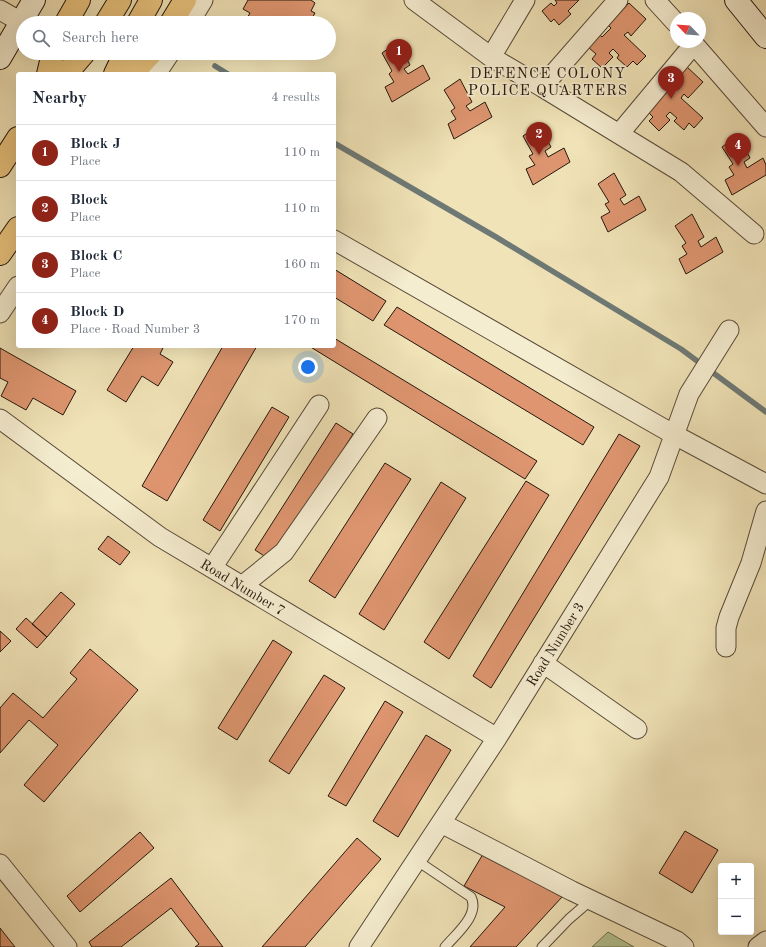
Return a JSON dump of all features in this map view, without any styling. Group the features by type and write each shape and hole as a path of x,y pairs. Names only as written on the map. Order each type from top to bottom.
{"main road":[{"path":"70,16 79,0"},
{"path":"110,16 120,0"},
{"path":"142,16 151,0"},
{"path":"175,16 185,0"},
{"path":"48,72 51,60"},
{"path":"68,72 78,60"},
{"path":"116,72 121,60"},
{"path":"134,72 145,60"},
{"path":"0,166 16,141"},
{"path":"0,254 16,231"}],"street":[{"path":"25,16 34,0"},
{"path":"193,16 203,0"},
{"path":"414,0 491,57 681,172 754,234"},
{"path":"491,57 525,0"},
{"path":"542,87 618,0"},
{"path":"656,0 670,17"},
{"path":"736,0 766,37"},
{"path":"0,10 16,19"},
{"path":"0,58 16,32"},
{"path":"619,134 689,48"},
{"path":"697,48 766,127"},
{"path":"157,72 165,60"},
{"path":"336,241 673,434 766,484"},
{"path":"0,313 16,289"},
{"name":"Road Number 3","path":"359,947 497,738 658,477 689,394 729,330"},
{"path":"212,568 319,405"},
{"path":"242,586 284,552 377,418"},
{"name":"Road Number 7","path":"0,419 160,537 497,738"},
{"path":"726,647 726,628 729,617 751,563 766,511"},
{"path":"543,663 637,729"},
{"path":"441,822 591,900 677,941 684,947"},
{"path":"0,864 67,947"},
{"path":"758,947 766,941"}],"lane":[{"path":"416,860 471,897 475,904 473,912 467,922 445,947"},
{"path":"542,947 569,919 591,900"}],"green space":[{"path":"608,932 634,947 592,947"}],"building":[{"path":"248,0 311,0 315,3 311,11 315,13 313,16 248,16 250,13 243,9"},
{"path":"555,0 579,0 568,11 571,14 559,25 554,19 551,22 542,11 551,3 554,6 557,3"},
{"path":"629,3 646,19 631,36 628,32 624,35 646,56 637,65 633,61 627,67 617,58 619,55 613,49 609,53 613,57 602,68 592,59 596,54 588,47 599,34 602,37 611,28 608,25"},
{"path":"398,42 410,65 404,69 408,74 423,65 430,79 392,102 385,87 394,82 389,74 392,71 382,53"},
{"path":"686,66 703,82 688,98 684,94 681,98 703,118 694,128 689,123 684,130 674,121 677,118 670,112 666,116 670,120 659,131 649,121 653,117 645,109 659,99 668,90 665,87"},
{"path":"460,79 472,102 466,106 470,111 485,102 492,117 454,139 448,124 456,119 451,111 455,108 444,90"},
{"path":"539,125 551,147 545,151 548,157 564,148 570,162 533,185 526,169 535,165 529,156 533,154 523,136"},
{"path":"738,135 750,158 744,162 747,168 763,158 766,165 766,175 732,195 725,180 734,175 729,167 733,164 722,147"},
{"path":"614,173 626,195 620,199 624,205 639,196 646,210 608,232 601,217 610,212 605,204 609,202 598,184"},
{"path":"692,214 704,237 698,241 701,247 716,237 723,252 686,274 679,259 687,254 682,246 686,243 675,226"},
{"path":"336,270 386,301 373,321 336,298"},
{"path":"397,307 594,427 583,445 384,325"},
{"path":"336,339 537,461 525,479 312,348 336,348"},
{"path":"0,348 76,391 63,415 33,398 26,410 1,396 8,382 0,378"},
{"path":"133,348 163,348 160,354 173,362 158,386 142,376 126,402 107,390"},
{"path":"222,348 256,348 167,501 142,486"},
{"path":"272,407 289,417 220,531 203,520"},
{"path":"336,423 353,434 272,561 255,550"},
{"path":"619,434 640,446 491,688 473,676"},
{"path":"385,463 411,479 335,598 309,581"},
{"path":"526,481 549,495 449,659 424,642"},
{"path":"441,482 466,498 384,630 359,614"},
{"path":"108,536 130,552 120,565 98,549"},
{"path":"61,592 75,604 47,637 32,624"},
{"path":"26,618 47,637 37,648 16,629"},
{"path":"0,631 11,641 0,652"},
{"path":"273,640 292,652 237,740 218,728"},
{"path":"90,649 138,690 44,802 24,785 58,745 29,720 0,753 0,708 13,693 43,718 77,679 70,673"},
{"path":"324,675 345,688 289,774 269,761"},
{"path":"385,701 403,712 346,806 328,796"},
{"path":"426,735 451,750 398,837 373,821"},
{"path":"685,831 718,850 692,893 659,873"},
{"path":"140,832 154,848 80,912 67,896"},
{"path":"357,838 381,859 305,947 262,947"},
{"path":"483,854 562,897 516,947 470,947 505,907 464,886"},
{"path":"171,878 223,947 195,947 199,944 171,908 121,947 92,947 89,942"},
{"path":"0,928 15,947 0,947"}],"waterway":[{"path":"215,66 225,72"},
{"path":"336,144 496,237 681,349 766,412"}],"place":[{"name":"Block J","path":"399,72"},
{"name":"Block C","path":"671,99"},
{"name":"Block","path":"539,155"},
{"name":"Block D","path":"738,166"}],"district":[{"name":"DEFENCE COLONY POLICE QUARTERS","path":"548,82"}]}
